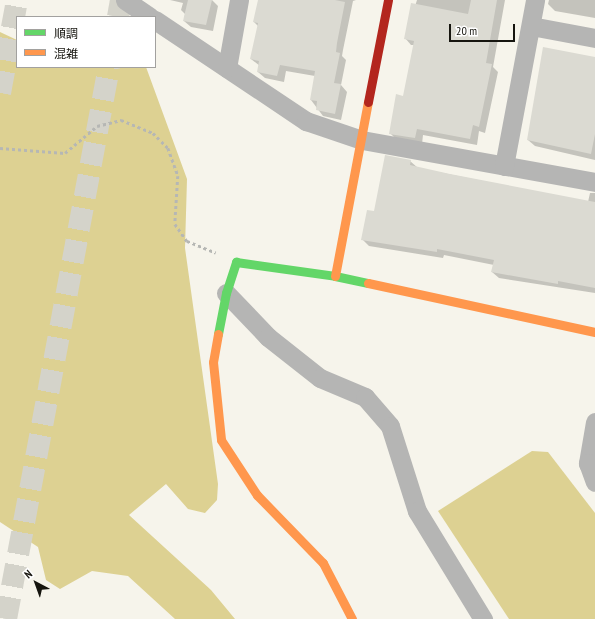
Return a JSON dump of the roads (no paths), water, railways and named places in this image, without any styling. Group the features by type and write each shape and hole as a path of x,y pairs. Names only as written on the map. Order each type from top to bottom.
{"street":[{"path":"125,0 149,16"},
{"path":"227,68 239,0"},
{"path":"335,276 388,0"},
{"path":"504,166 536,0"},
{"path":"156,21 306,121 362,140 595,182"},
{"path":"531,26 595,38"},
{"path":"352,619 323,563 257,495 221,440 213,362 226,294 236,262 335,276 595,332"},
{"path":"226,294 268,337 320,378 365,397 390,426 417,511 483,619"},
{"path":"595,422 588,463 595,482"}],"tunnel":[{"path":"0,93 17,0"},
{"path":"118,16 121,0"},
{"path":"6,619 109,68"}]}
